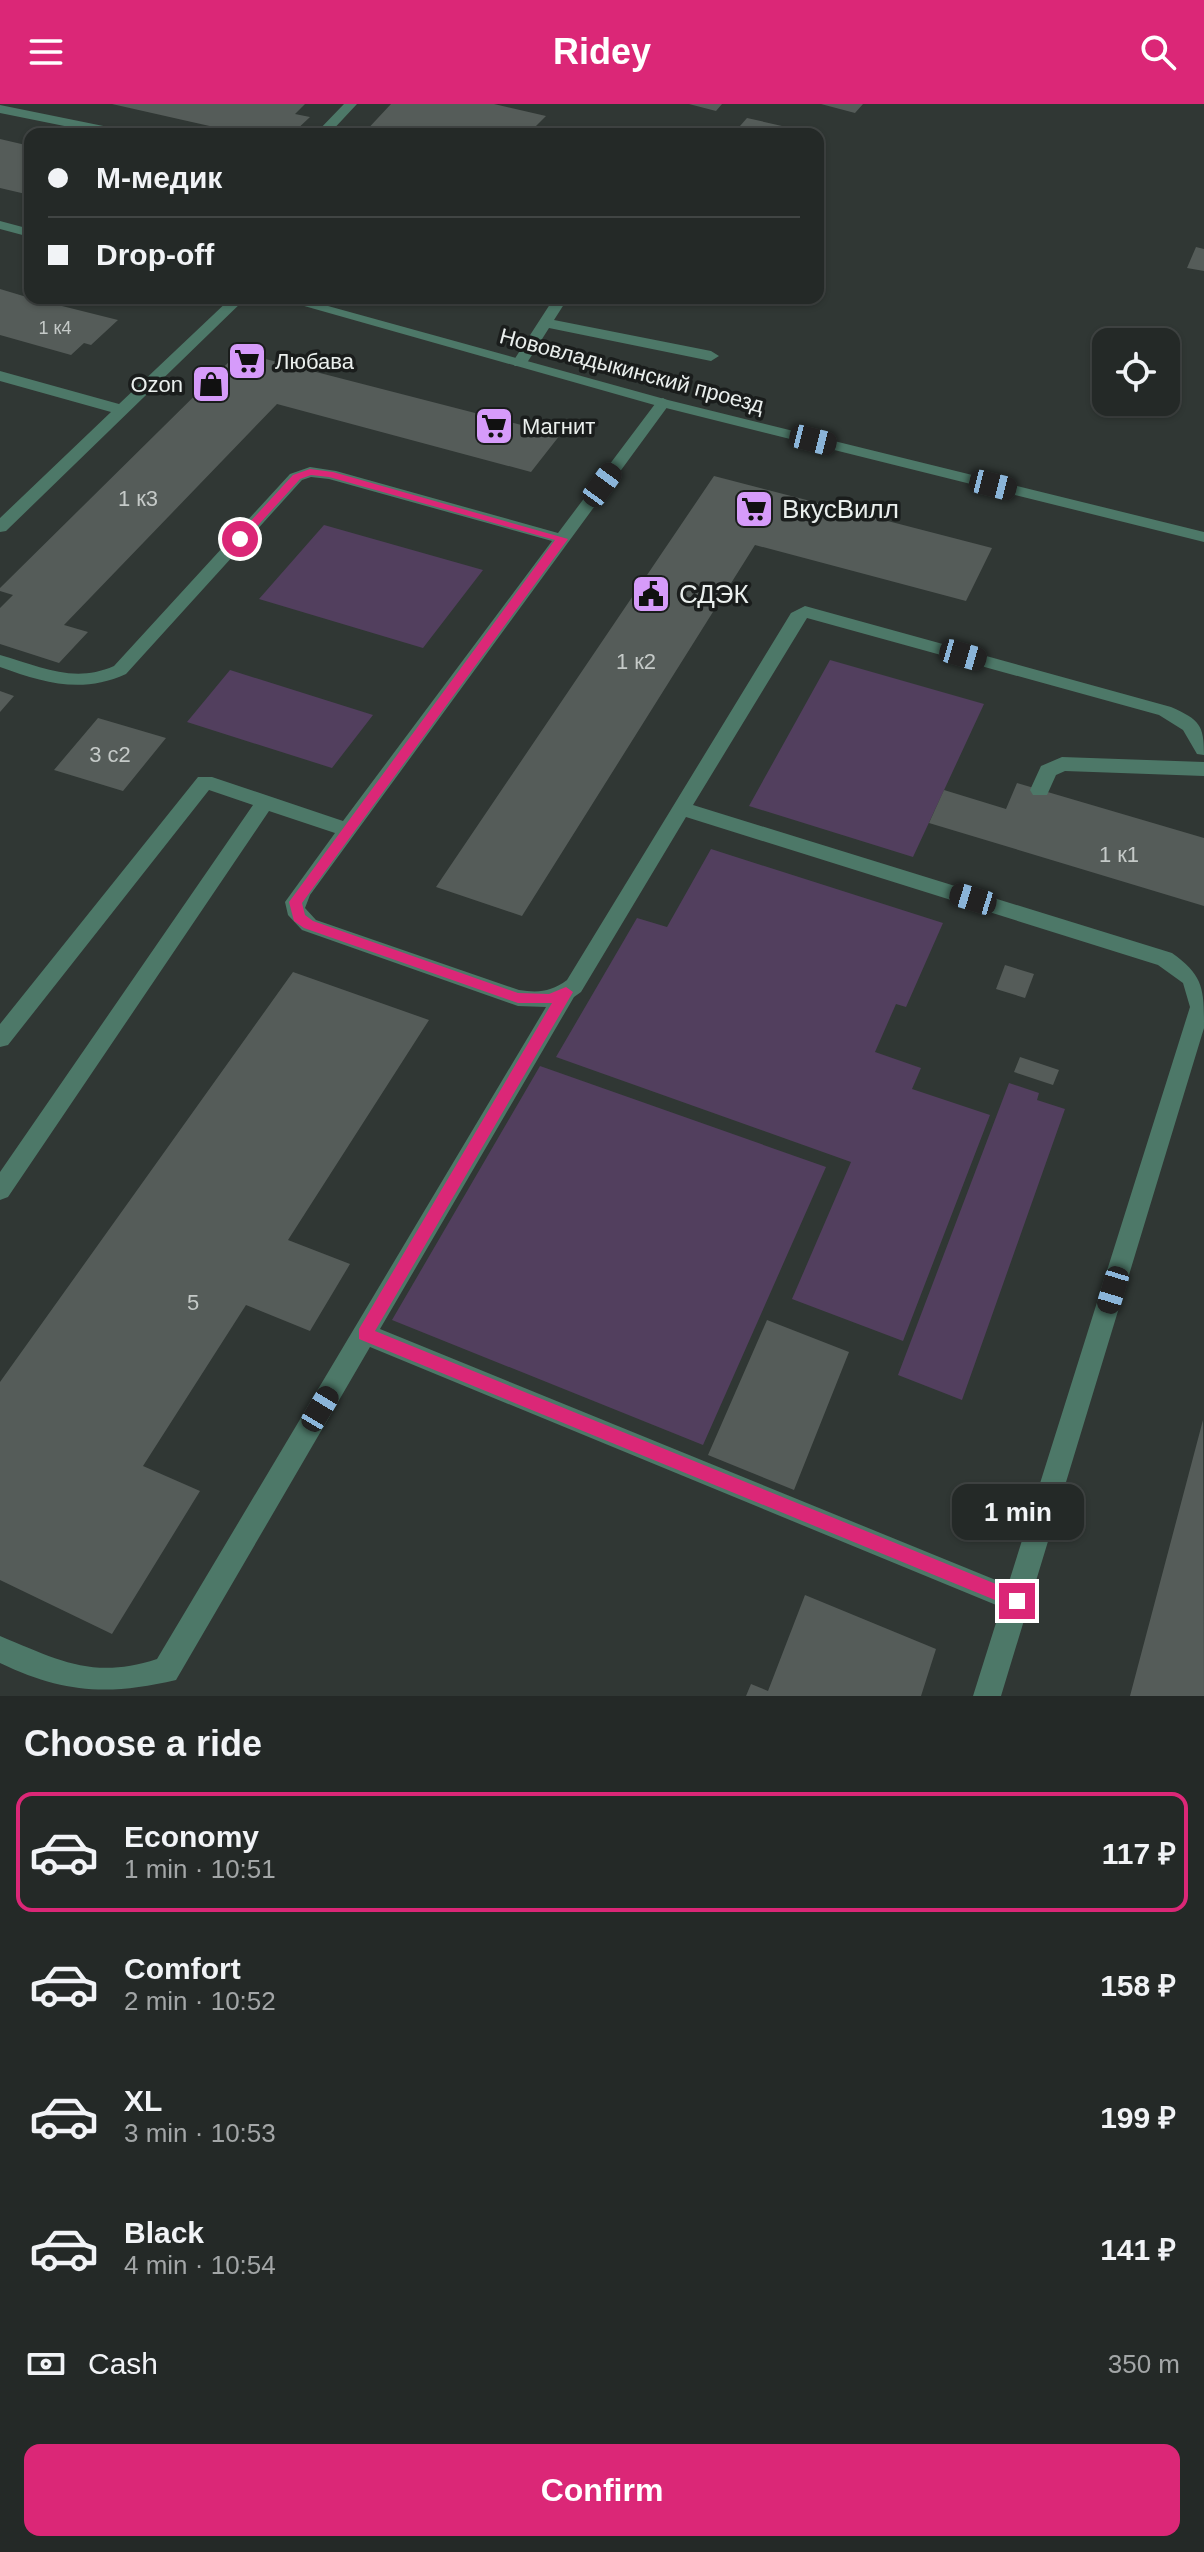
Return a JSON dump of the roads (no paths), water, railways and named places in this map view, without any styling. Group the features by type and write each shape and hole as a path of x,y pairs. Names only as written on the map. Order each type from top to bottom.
{"street":[{"path":"328,128 351,104"},
{"path":"0,109 93,128"},
{"path":"0,225 24,231"},
{"path":"0,527 233,304"},
{"name":"Нововладыкинский проезд","path":"305,304 663,403 1204,537"},
{"path":"520,363 557,304"},
{"path":"545,323 711,356"},
{"path":"0,376 123,410"},
{"path":"663,403 295,902 299,918 309,925 518,998 542,1000 566,992 574,986 797,617 805,612 1165,711 1191,725 1204,749"},
{"path":"0,661 77,683 92,682 120,670 296,477 310,472 330,474 562,539"},
{"path":"1040,790 1048,771 1062,764 1204,769"},
{"path":"0,1039 205,782 347,830"},
{"path":"0,1190 265,802"},
{"path":"681,808 1165,959 1186,971 1197,985 1200,1007 987,1696"},
{"path":"0,1649 83,1690 104,1694 127,1692 166,1670 566,992"},
{"path":"365,1334 1017,1601"}],"place":[{"name":"Любава","path":"247,361"},
{"name":"Ozon","path":"211,384"},
{"name":"Магнит","path":"494,426"},
{"name":"ВкусВилл","path":"754,509"},
{"name":"СДЭК","path":"651,594"}]}
